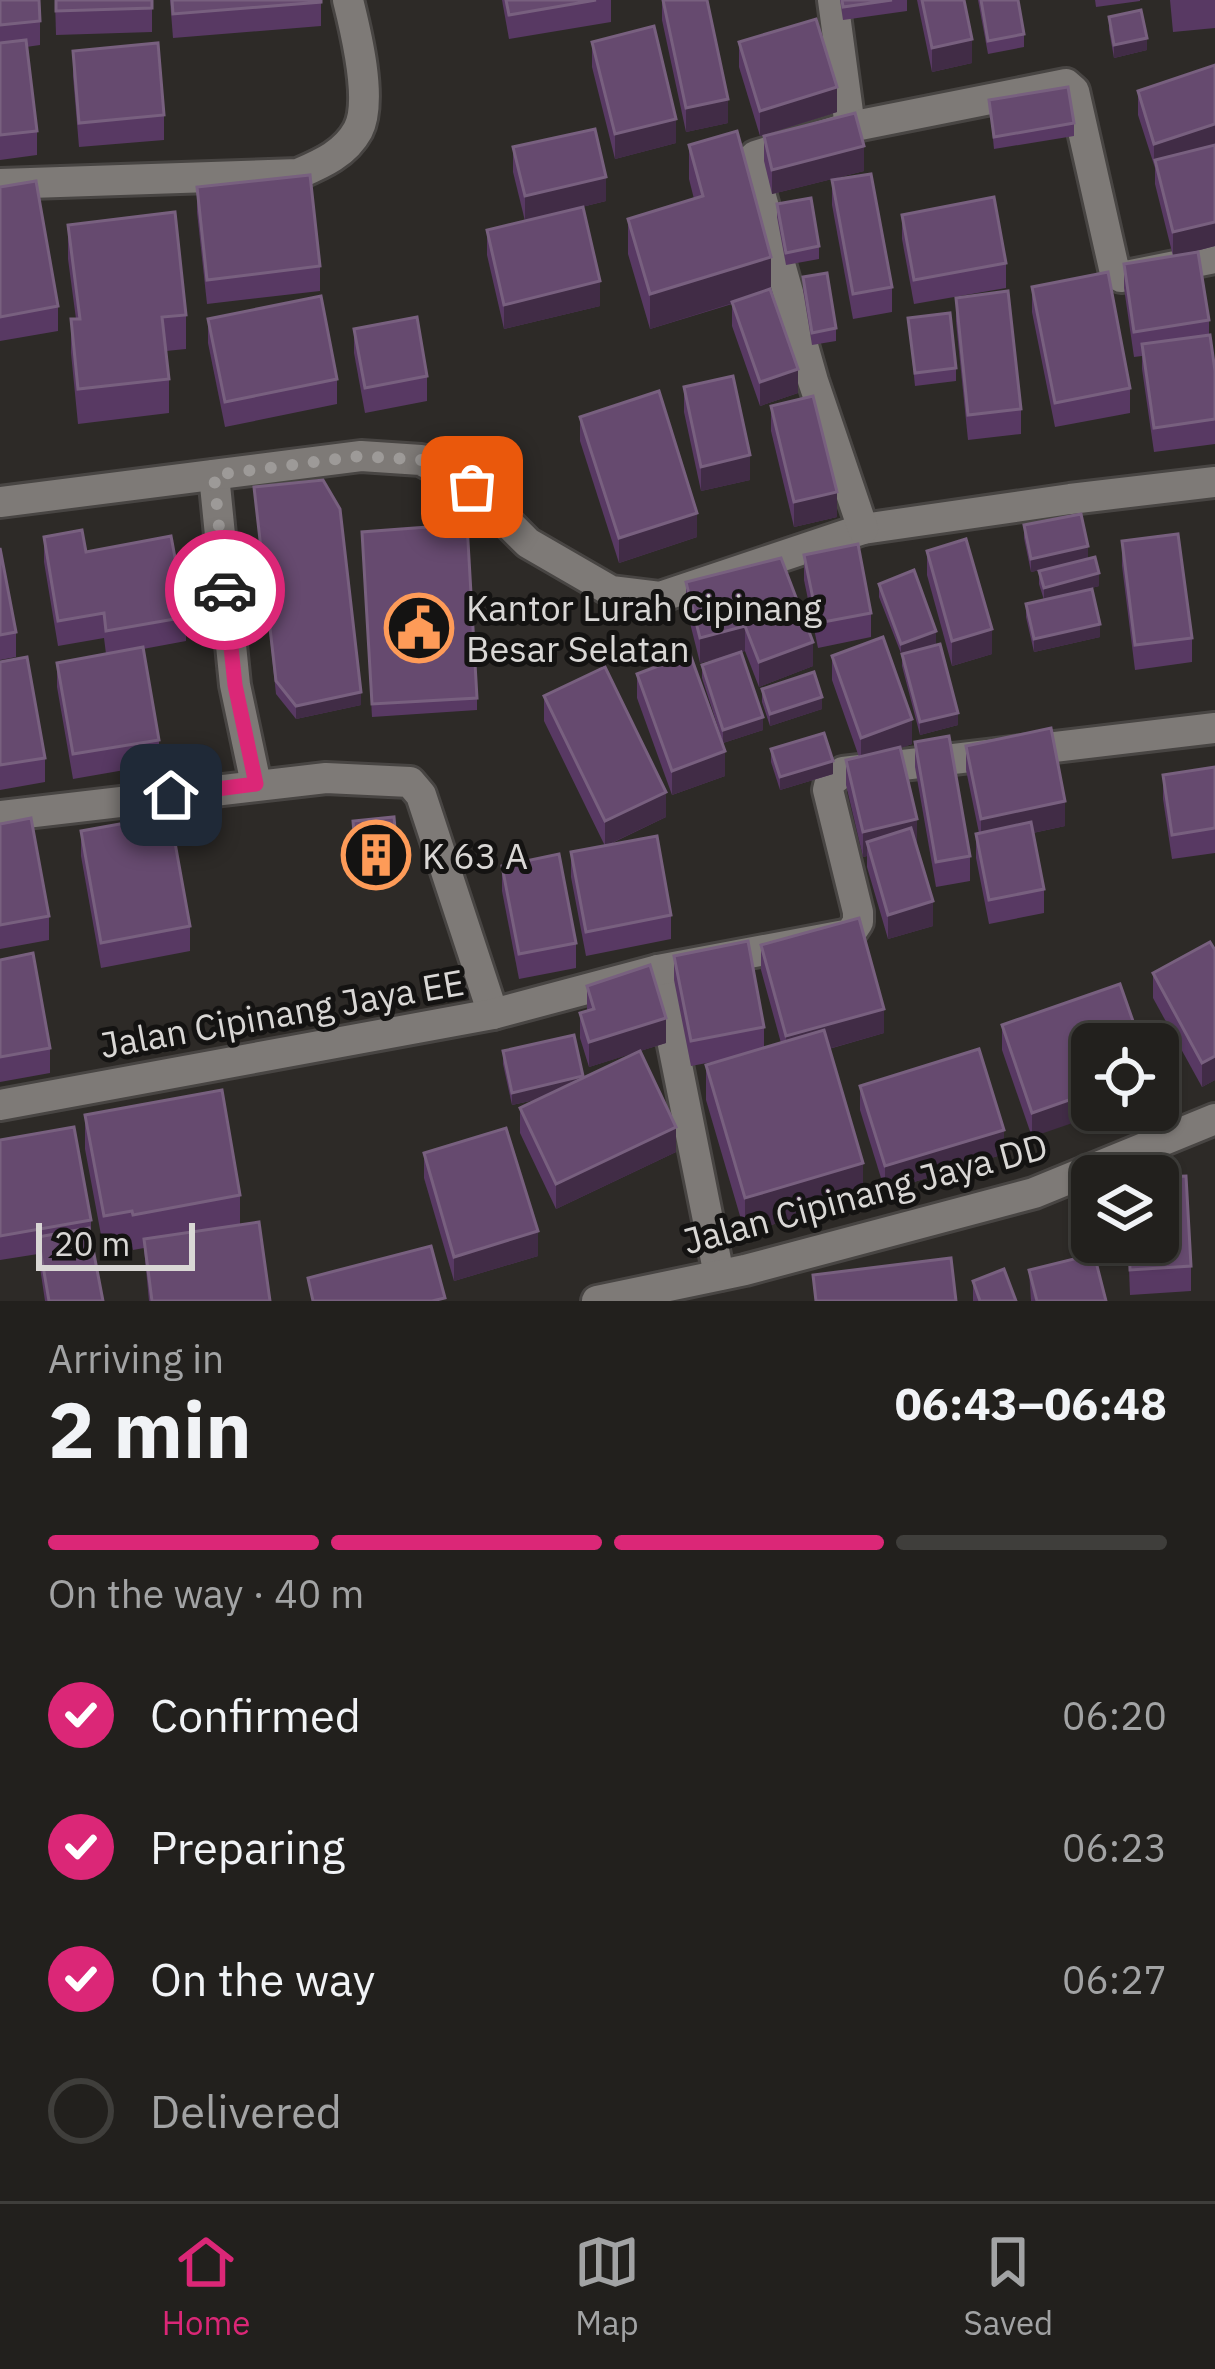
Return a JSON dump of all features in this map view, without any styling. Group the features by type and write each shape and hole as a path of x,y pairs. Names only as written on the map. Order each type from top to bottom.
{"street":[{"path":"0,184 298,173 327,162 360,127 364,82 348,0"},
{"path":"833,0 850,128"},
{"path":"863,529 813,381 751,160 755,156 850,128 1066,84 1074,91 1114,273 1121,277 1213,269"},
{"path":"0,502 361,456 421,460 472,487 528,543 611,591 660,597 863,529 1215,482"},
{"path":"0,817 256,784 235,685 214,475"},
{"path":"493,1014 658,970 850,934 859,922 858,911 828,790 843,772 1215,728"},
{"name":"Jalan Cipinang Jaya EE","path":"0,1105 493,1014 422,795 410,782 326,778 256,784"},
{"path":"658,970 732,1272 753,1301"},
{"name":"Jalan Cipinang Jaya DD","path":"597,1301 732,1272 1034,1193 1215,1119"}],"building":[{"path":"0,0 39,0 40,21 0,25"},
{"path":"56,0 152,0 152,8 56,11"},
{"path":"172,0 321,0 321,2 173,14"},
{"path":"506,0 596,0 509,15"},
{"path":"663,0 707,0 728,99 686,108"},
{"path":"842,0 892,0 843,7"},
{"path":"922,0 964,0 972,39 932,48"},
{"path":"981,0 1018,0 1024,34 988,41"},
{"path":"1141,10 1147,38 1114,45 1109,17"},
{"path":"816,19 837,87 760,111 739,42"},
{"path":"654,26 676,119 615,134 592,42"},
{"path":"26,40 37,131 0,135 0,43"},
{"path":"158,43 164,115 79,123 73,51"},
{"path":"1215,65 1215,124 1154,144 1138,91"},
{"path":"1068,87 1074,123 994,137 989,100"},
{"path":"855,113 864,146 772,170 764,136"},
{"path":"595,129 606,177 525,196 513,147"},
{"path":"737,131 771,257 650,294 628,219 703,196 689,145"},
{"path":"1215,145 1215,222 1173,232 1155,160"},
{"path":"871,174 892,287 853,294 832,180"},
{"path":"310,175 320,266 207,280 197,187"},
{"path":"36,181 58,306 0,317 0,187"},
{"path":"994,197 1006,263 914,280 902,215"},
{"path":"811,198 819,246 786,253 777,204"},
{"path":"583,207 600,281 504,305 487,230"},
{"path":"175,212 186,315 162,317 169,379 78,389 71,319 80,319 68,225"},
{"path":"1198,252 1209,320 1134,332 1124,264"},
{"path":"1108,272 1130,388 1055,403 1032,287"},
{"path":"827,273 836,328 812,333 803,277"},
{"path":"770,289 798,369 760,382 732,302"},
{"path":"1008,291 1021,409 968,415 956,298"},
{"path":"321,296 337,379 225,402 208,319"},
{"path":"950,313 956,368 915,373 908,318"},
{"path":"417,317 427,376 365,388 354,329"},
{"path":"1210,335 1215,419 1154,428 1142,344"},
{"path":"733,376 750,455 701,467 684,387"},
{"path":"659,391 697,513 619,538 580,417"},
{"path":"813,396 837,492 794,502 771,406"},
{"path":"323,480 340,509 361,692 296,706 276,681 254,487"},
{"path":"1081,514 1088,546 1031,559 1024,525"},
{"name":"Kantor Lurah Cipinang Besar Selatan","path":"467,524 477,698 372,704 362,532"},
{"path":"82,530 86,552 171,536 186,617 106,631 104,613 58,621 44,537"},
{"path":"1178,534 1192,638 1135,645 1122,541"},
{"path":"966,539 992,629 952,641 927,551"},
{"path":"858,544 871,613 818,623 804,555"},
{"path":"0,548 16,632 0,635"},
{"path":"1095,557 1099,573 1044,588 1039,571"},
{"path":"781,558 813,642 759,662 745,626 700,638 686,582"},
{"path":"914,570 936,631 901,644 879,584"},
{"path":"1092,589 1100,624 1034,639 1026,604"},
{"path":"883,637 912,719 861,738 832,656"},
{"path":"940,644 958,713 920,722 902,654"},
{"path":"143,647 159,740 73,754 57,663"},
{"path":"741,652 763,717 723,730 702,665"},
{"path":"690,654 725,751 672,771 637,674"},
{"path":"27,657 45,758 0,765 0,662"},
{"path":"605,667 666,792 605,821 544,696"},
{"path":"814,672 822,697 770,714 762,689"},
{"path":"1051,728 1065,801 981,819 966,746"},
{"path":"824,733 833,761 780,777 771,749"},
{"path":"949,736 970,856 936,862 915,742"},
{"path":"900,747 917,819 863,832 846,760"},
{"path":"1215,767 1215,828 1172,835 1163,775"},
{"path":"170,815 190,926 101,943 81,831"},
{"name":"K 63 A","path":"394,817 398,864 357,868 353,821"},
{"path":"31,818 49,916 0,925 0,824"},
{"path":"1031,822 1044,889 989,900 976,834"},
{"path":"911,828 933,901 888,915 867,842"},
{"path":"657,836 671,915 586,932 571,852"},
{"path":"559,854 576,943 519,954 502,866"},
{"path":"859,918 884,1009 786,1036 761,945"},
{"path":"748,941 764,1027 691,1041 674,956"},
{"path":"1210,942 1215,950 1215,1056 1202,1063 1153,973"},
{"path":"33,953 50,1048 0,1057 0,960"},
{"path":"650,965 666,1018 589,1042 580,1013 594,1009 587,986"},
{"path":"1120,984 1134,1023 1071,1023 1071,1099 1032,1113 1002,1025"},
{"path":"824,1030 863,1163 745,1198 706,1065"},
{"path":"574,1035 583,1076 512,1093 503,1051"},
{"path":"979,1049 1004,1130 885,1166 860,1086"},
{"path":"640,1051 676,1127 556,1184 520,1108"},
{"path":"222,1090 240,1195 104,1216 85,1115"},
{"path":"74,1127 91,1220 0,1236 0,1140"},
{"path":"506,1128 538,1231 454,1257 424,1153"},
{"path":"1179,1176 1186,1176 1191,1266 1130,1270 1130,1263 1179,1263"},
{"path":"259,1222 270,1301 152,1301 144,1239"},
{"path":"89,1228 103,1301 49,1301 38,1237"},
{"path":"431,1246 445,1298 313,1301 308,1278"},
{"path":"951,1258 956,1301 816,1301 813,1275"},
{"path":"1071,1260 1096,1263 1106,1301 1037,1301 1029,1270"},
{"path":"1004,1269 1016,1301 980,1301 973,1281"}],"way so far":[{"path":"225,590 214,475 361,456 421,460 472,487"}],"place":[{"name":"Kantor Lurah Cipinang Besar Selatan","path":"419,628"},
{"name":"K 63 A","path":"376,855"}],"route":[{"path":"171,795 256,784 235,685 225,590"}]}
